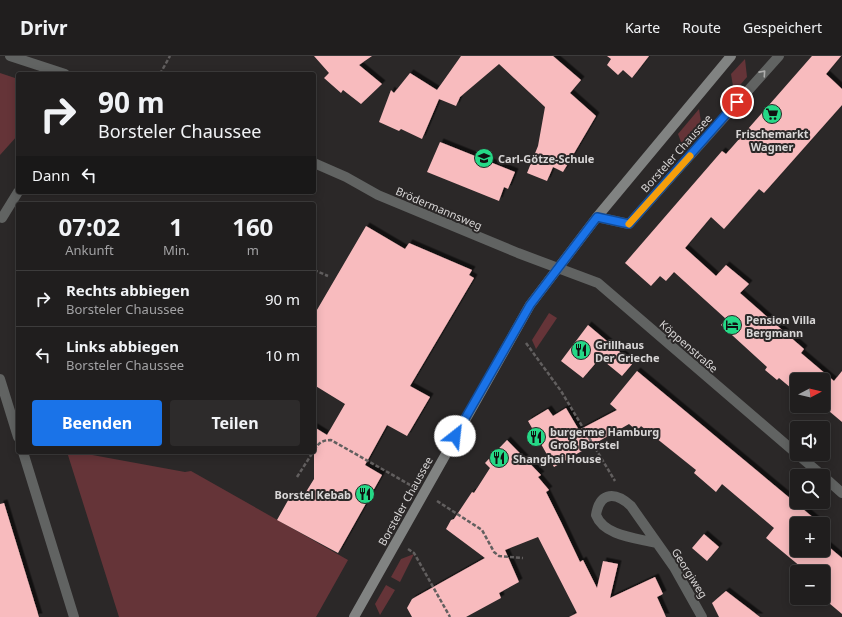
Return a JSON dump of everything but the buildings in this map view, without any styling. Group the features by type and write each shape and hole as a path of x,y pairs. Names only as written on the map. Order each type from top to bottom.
{"main road":[{"name":"Borsteler Chaussee","path":"356,616 396,541 530,305 597,217 731,56"}],"street":[{"path":"10,56 59,72"},
{"name":"Borsteler Chaussee","path":"597,217 629,224 779,56"},
{"name":"Brödermannsweg","path":"316,164 346,177 385,198 518,253 559,267"},
{"path":"1,218 17,194"},
{"name":"Köppenstraße","path":"559,267 598,283 790,448"},
{"path":"0,379 16,431"},
{"path":"24,454 74,617"},
{"name":"Köppenstraße","path":"805,461 815,469"},
{"name":"Köppenstraße","path":"830,482 842,493"},
{"name":"Georgiweg","path":"656,543 620,534 608,529 599,522 596,515 600,501 608,496 623,498 637,514 674,567 702,617"}],"path":[{"path":"161,72 170,56"},
{"path":"316,271 328,276"},
{"path":"516,330 562,391 615,481 623,498"},
{"path":"297,477 312,454"},
{"path":"396,541 414,553 450,617"}],"shaded area":[{"path":"745,59 747,77 734,92 731,74"},
{"path":"0,73 16,78 16,137 0,155"},
{"path":"699,109 702,128 684,150 678,134"},
{"path":"549,313 557,318 536,349 532,340"},
{"path":"68,454 87,454 185,472 191,471 348,560 316,617 119,617"},
{"path":"414,554 400,582 391,577 401,559"},
{"path":"386,585 395,590 380,615 375,604"}],"slow traffic":[{"path":"629,224 690,156"}],"place":[{"name":"Frischemarkt Wagner","path":"772,114"},
{"name":"Carl-Götze-Schule","path":"484,158"},
{"name":"Pension Villa Bergmann","path":"732,325"},
{"name":"Grillhaus Der Grieche","path":"581,350"},
{"name":"burgerme Hamburg Groß Borstel","path":"536,437"},
{"name":"Shanghai House","path":"499,458"},
{"name":"Borstel Kebab","path":"365,494"}],"route":[{"path":"455,436 530,305 597,217 629,224 737,102"}]}
